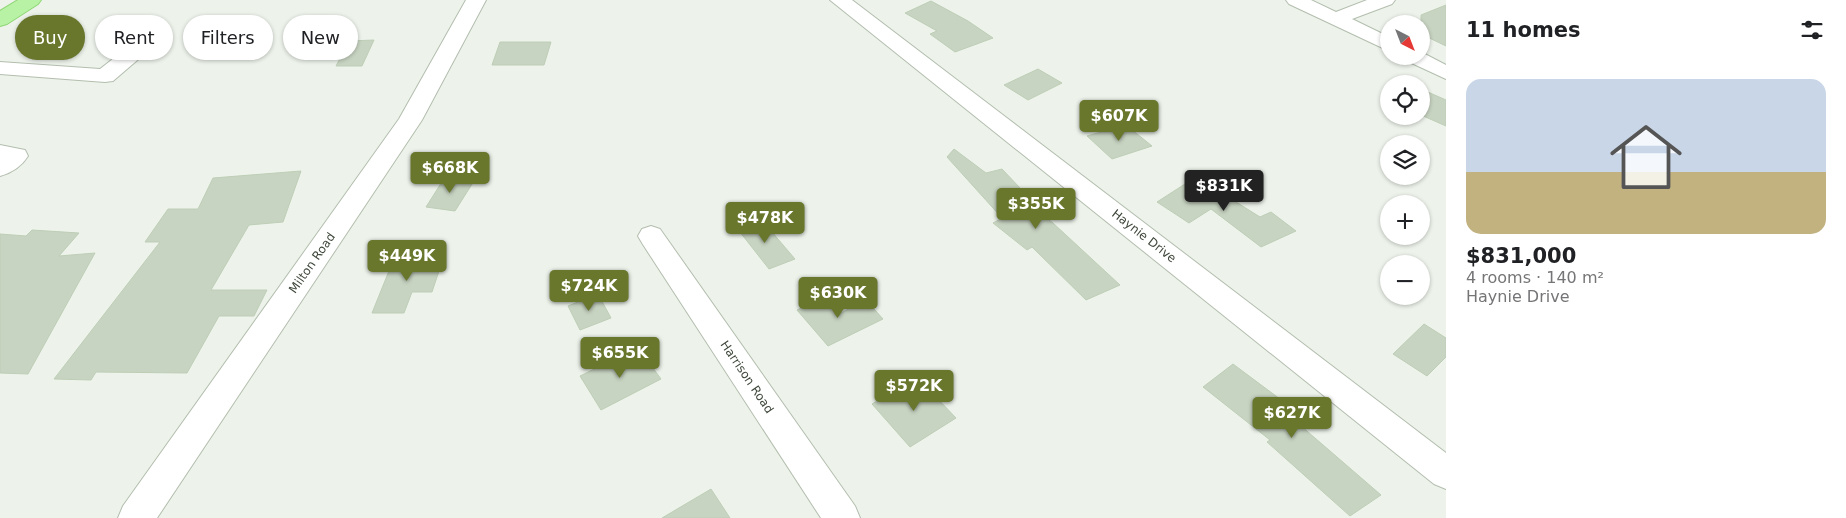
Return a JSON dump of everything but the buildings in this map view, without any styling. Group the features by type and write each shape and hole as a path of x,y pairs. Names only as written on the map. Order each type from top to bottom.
{"main road":[{"path":"0,20 31,0"}],"street":[{"name":"Milton Road","path":"136,518 410,120 476,0"},
{"name":"Haynie Drive","path":"840,0 1446,473"},
{"path":"1296,0 1380,41"},
{"path":"1334,19 1386,0"},
{"path":"0,68 105,76 125,60"},
{"path":"1430,65 1446,73"},
{"path":"0,153 16,156 0,168"},
{"name":"Harrison Road","path":"651,236 842,518"}]}
